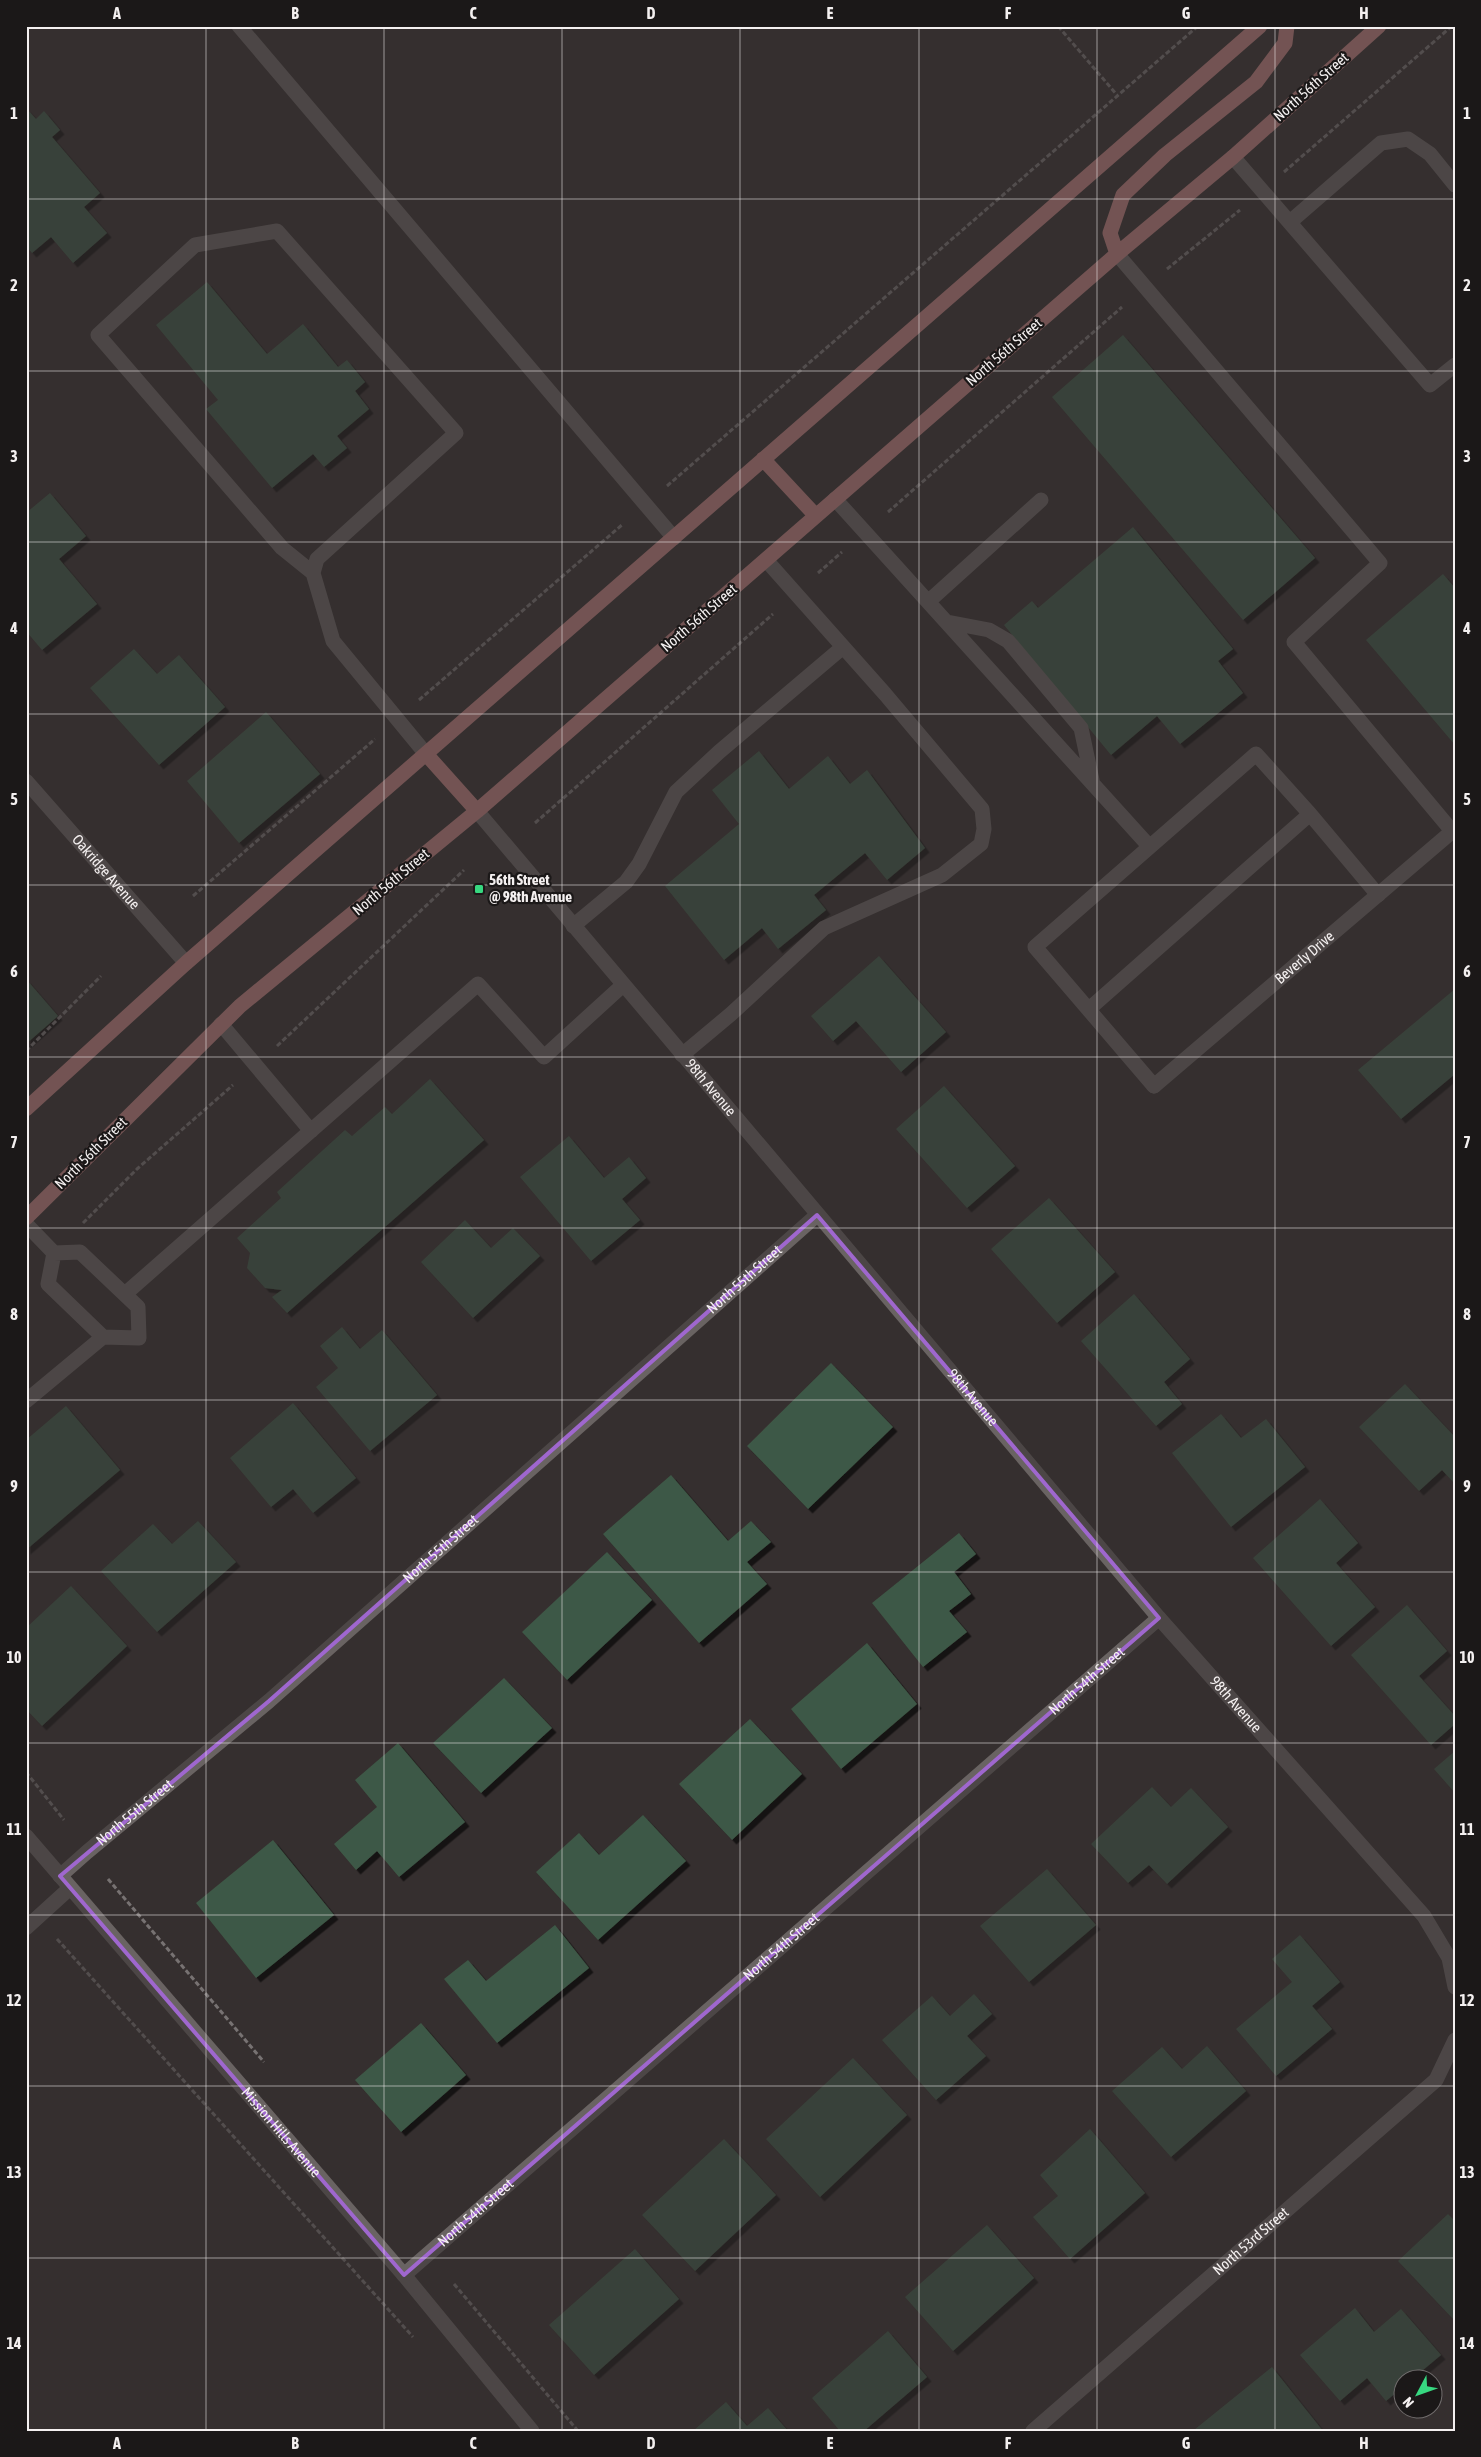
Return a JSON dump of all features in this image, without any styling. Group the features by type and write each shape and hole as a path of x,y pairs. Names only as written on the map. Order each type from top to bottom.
{"main road":[{"path":"26,1109 186,963 1260,26"},
{"path":"1117,254 1110,233 1122,195 1165,155 1256,82 1285,43 1288,26"},
{"name":"North 56th Street","path":"26,1218 221,1024 477,811 1117,254 1233,157 1379,26"},
{"path":"764,459 816,516"},
{"path":"426,754 477,811"}],"street":[{"path":"239,26 674,538"},
{"path":"1290,222 1381,143 1408,139 1430,154 1455,185"},
{"path":"1233,157 1430,386 1455,365"},
{"path":"313,573 282,548 98,334 196,245 278,231 456,433 317,559 313,573 333,641 396,720 426,754"},
{"path":"1117,254 1380,563 1294,642 1453,830"},
{"path":"835,499 1149,846"},
{"path":"928,601 1041,500"},
{"path":"682,1055 731,1014 824,928 917,888 942,875 981,844 984,829 982,809 766,560"},
{"path":"947,622 989,630 1008,641 1081,728 1093,782"},
{"path":"573,926 626,882 639,864 676,792 719,752 843,647"},
{"path":"1310,814 1089,1009 1035,947 1256,754 1310,814 1378,894"},
{"name":"Oakridge Avenue","path":"26,781 186,963"},
{"name":"98th Avenue","path":"477,811 1160,1618 1424,1916 1449,1958 1455,1987"},
{"name":"Beverly Drive","path":"1089,1009 1154,1086 1453,830"},
{"path":"124,1294 478,984 544,1058 623,985"},
{"path":"221,1024 311,1131"},
{"name":"North 55th Street","path":"32,1923 87,1852 269,1701 817,1215"},
{"path":"26,1224 54,1252 80,1252 138,1307 139,1338 103,1337 26,1401"},
{"path":"54,1252 48,1284 103,1337"},
{"name":"North 54th Street","path":"404,2275 1160,1618"},
{"name":"Mission Hills Avenue","path":"26,1836 404,2275 532,2431"},
{"name":"North 53rd Street","path":"1034,2431 1436,2080 1455,2040"}],"path":[{"path":"1058,26 1117,95"},
{"path":"193,896 1198,26"},
{"path":"535,823 1146,287 1262,191 1452,26"},
{"path":"26,1051 101,976"},
{"path":"26,1772 64,1820"},
{"path":"108,1879 269,2068"},
{"path":"32,1923 417,2342"},
{"path":"452,2282 578,2431"}],"highlighted area":[{"path":"817,1215 1159,1618 404,2275 60,1876 269,1701"}],"building":[{"path":"26,108 36,119 44,111 60,130 52,137 100,193 84,207 107,233 73,263 51,237 32,253 26,246"},
{"path":"207,282 267,354 303,324 338,367 347,360 365,382 355,391 369,409 337,436 347,448 324,467 313,454 272,488 206,409 218,400 156,325"},
{"path":"1123,335 1315,558 1243,620 1052,397"},
{"path":"50,493 86,536 59,559 97,604 42,650 26,631 26,513"},
{"path":"1133,527 1233,649 1218,661 1243,693 1180,744 1157,716 1111,755 1004,625 1032,601 1038,608"},
{"path":"1443,574 1455,588 1455,745 1366,640"},
{"path":"134,649 157,674 179,655 225,707 159,765 90,688"},
{"path":"266,712 320,774 239,843 187,781"},
{"path":"759,751 789,789 828,756 850,784 867,770 925,848 887,880 865,853 814,895 826,910 778,949 762,928 724,960 665,886 739,824 712,790"},
{"path":"879,956 946,1032 901,1072 856,1021 833,1041 811,1016"},
{"path":"26,979 58,1016 26,1044"},
{"path":"1455,989 1455,1074 1401,1119 1358,1070"},
{"path":"430,1079 484,1140 287,1313 272,1297 282,1290 265,1288 247,1268 250,1253 237,1238 281,1198 277,1192 345,1130 352,1136 385,1107 392,1114"},
{"path":"944,1086 1015,1166 967,1208 896,1129"},
{"path":"569,1136 604,1178 629,1157 646,1178 622,1199 640,1220 591,1261 520,1177"},
{"path":"1049,1198 1115,1272 1057,1323 991,1249"},
{"path":"465,1220 491,1248 513,1228 540,1256 473,1318 421,1262"},
{"path":"1134,1294 1190,1359 1164,1382 1182,1404 1156,1426 1081,1341"},
{"path":"342,1327 360,1349 382,1330 437,1395 370,1451 316,1387 338,1368 320,1346"},
{"path":"831,1363 893,1427 808,1509 747,1446"},
{"path":"1405,1384 1455,1437 1455,1484 1442,1470 1419,1491 1359,1427"},
{"path":"293,1403 356,1478 313,1513 293,1489 271,1507 230,1458"},
{"path":"66,1406 120,1470 26,1550 26,1440"},
{"path":"1221,1414 1241,1438 1266,1419 1305,1467 1231,1527 1172,1453"},
{"path":"671,1475 728,1541 751,1521 771,1542 747,1562 767,1584 699,1643 603,1534"},
{"path":"1320,1499 1358,1543 1336,1563 1375,1607 1331,1646 1253,1558"},
{"path":"198,1521 236,1562 157,1632 101,1571 153,1524 172,1544"},
{"path":"959,1533 976,1554 954,1572 971,1594 949,1611 967,1632 923,1667 872,1603"},
{"path":"607,1552 652,1600 567,1680 522,1632"},
{"path":"71,1586 127,1646 42,1726 26,1709 26,1628"},
{"path":"1407,1605 1447,1651 1419,1676 1455,1716 1455,1724 1431,1745 1351,1655"},
{"path":"867,1643 917,1704 841,1769 791,1709"},
{"path":"504,1678 552,1728 481,1793 433,1743"},
{"path":"750,1719 802,1774 732,1840 679,1784"},
{"path":"398,1743 465,1822 399,1877 377,1851 356,1870 334,1844 377,1807 355,1780"},
{"path":"1455,1751 1455,1793 1434,1769"},
{"path":"1152,1787 1171,1807 1191,1788 1228,1827 1167,1884 1149,1865 1128,1883 1091,1844"},
{"path":"643,1815 686,1861 598,1940 536,1872 579,1833 599,1855"},
{"path":"273,1840 334,1915 256,1978 196,1903"},
{"path":"1047,1869 1096,1925 1029,1982 980,1926"},
{"path":"555,1925 589,1968 497,2043 444,1979 468,1960 486,1981"},
{"path":"1300,1935 1340,1982 1312,2006 1332,2029 1276,2076 1236,2029 1292,1982 1272,1959"},
{"path":"974,1994 992,2014 967,2036 986,2056 936,2100 882,2040 932,1996 950,2016"},
{"path":"421,2023 466,2075 401,2132 355,2080"},
{"path":"1207,2046 1246,2091 1171,2157 1112,2091 1162,2047 1182,2069"},
{"path":"853,2058 907,2115 820,2197 766,2139"},
{"path":"1090,2129 1145,2193 1070,2259 1033,2217 1058,2196 1040,2175"},
{"path":"724,2139 776,2195 695,2271 642,2215"},
{"path":"1448,2214 1455,2221 1455,2321 1398,2261"},
{"path":"987,2225 1034,2278 953,2351 905,2297"},
{"path":"635,2249 679,2299 594,2375 549,2325"},
{"path":"1355,2308 1374,2332 1401,2309 1441,2355 1423,2370 1394,2370 1394,2394 1386,2401 1367,2378 1340,2401 1300,2355"},
{"path":"888,2331 927,2377 864,2431 840,2431 812,2398"},
{"path":"1272,2367 1323,2431 1194,2431 1194,2430"},
{"path":"726,2402 747,2426 768,2408 788,2431 693,2431"}],"place":[{"name":"56th Street @ 98th Avenue","path":"479,889"}]}
